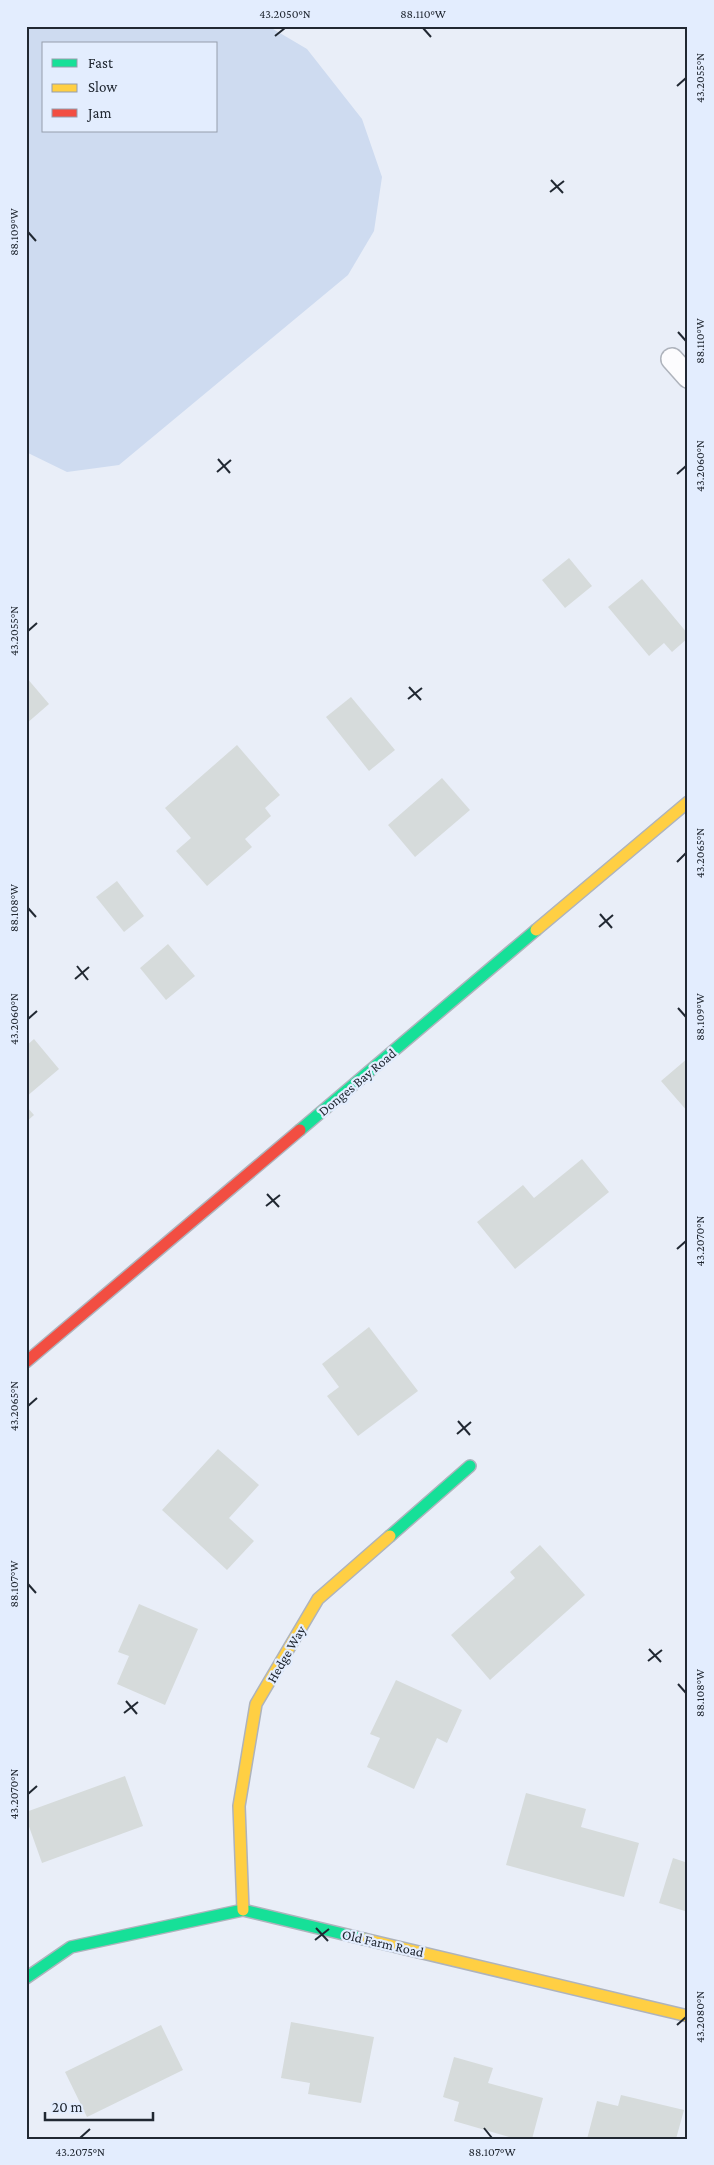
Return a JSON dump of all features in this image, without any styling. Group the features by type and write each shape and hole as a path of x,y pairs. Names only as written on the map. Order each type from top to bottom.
{"street":[{"name":"Donges Bay Road","path":"26,1362 688,802"},
{"name":"Hedge Way","path":"243,1910 239,1806 256,1704 318,1598 470,1466"},
{"name":"Old Farm Road","path":"26,1978 70,1947 243,1910 688,2016"}],"lane":[{"path":"672,359 688,377"}],"shaded area":[{"path":"26,26 268,26 307,49 362,119 382,177 374,231 348,275 119,465 67,472 26,452"}],"building":[{"path":"569,558 592,586 565,608 542,580"},
{"path":"642,579 688,634 688,638 672,652 664,643 649,656 608,607"},
{"path":"26,677 49,704 26,724"},
{"path":"351,697 395,750 369,771 326,717"},
{"path":"237,745 280,795 265,808 271,816 245,839 252,847 207,886 176,851 191,838 165,808"},
{"path":"442,778 470,810 415,857 388,825"},
{"path":"117,881 144,916 124,932 96,897"},
{"path":"168,944 195,976 166,1000 140,968"},
{"path":"34,1039 59,1069 26,1097 26,1046"},
{"path":"688,1058 688,1112 661,1081"},
{"path":"26,1106 34,1115 26,1122"},
{"path":"582,1159 609,1192 515,1269 477,1222 523,1185 534,1198"},
{"path":"369,1327 418,1391 358,1436 327,1396 339,1387 322,1364"},
{"path":"218,1449 259,1485 229,1518 254,1541 227,1570 162,1510"},
{"path":"540,1545 585,1595 490,1680 451,1635 515,1578 510,1572"},
{"path":"139,1604 198,1629 165,1705 117,1684 129,1656 118,1652"},
{"path":"396,1680 462,1710 447,1743 437,1738 414,1789 367,1767 380,1738 370,1734"},
{"path":"125,1776 143,1826 42,1863 26,1818 26,1812"},
{"path":"526,1793 586,1809 581,1827 639,1843 624,1897 506,1865"},
{"path":"673,1858 688,1863 688,1912 659,1903"},
{"path":"291,2022 374,2037 361,2103 308,2094 310,2083 281,2078"},
{"path":"161,2025 183,2070 87,2117 65,2072"},
{"path":"454,2057 493,2068 488,2083 543,2098 532,2139 516,2139 454,2121 459,2102 443,2097"},
{"path":"621,2095 684,2110 676,2139 587,2139 597,2101 618,2106"}],"traffic: fast":[{"path":"300,1130 536,930"},
{"path":"390,1536 470,1466"},
{"path":"26,1978 71,1947 243,1910 364,1939"}],"traffic: slow":[{"path":"536,930 688,802"},
{"path":"243,1910 239,1806 256,1704 318,1599 390,1536"},
{"path":"364,1939 688,2016"}],"traffic: jam":[{"path":"26,1362 300,1130"}]}
